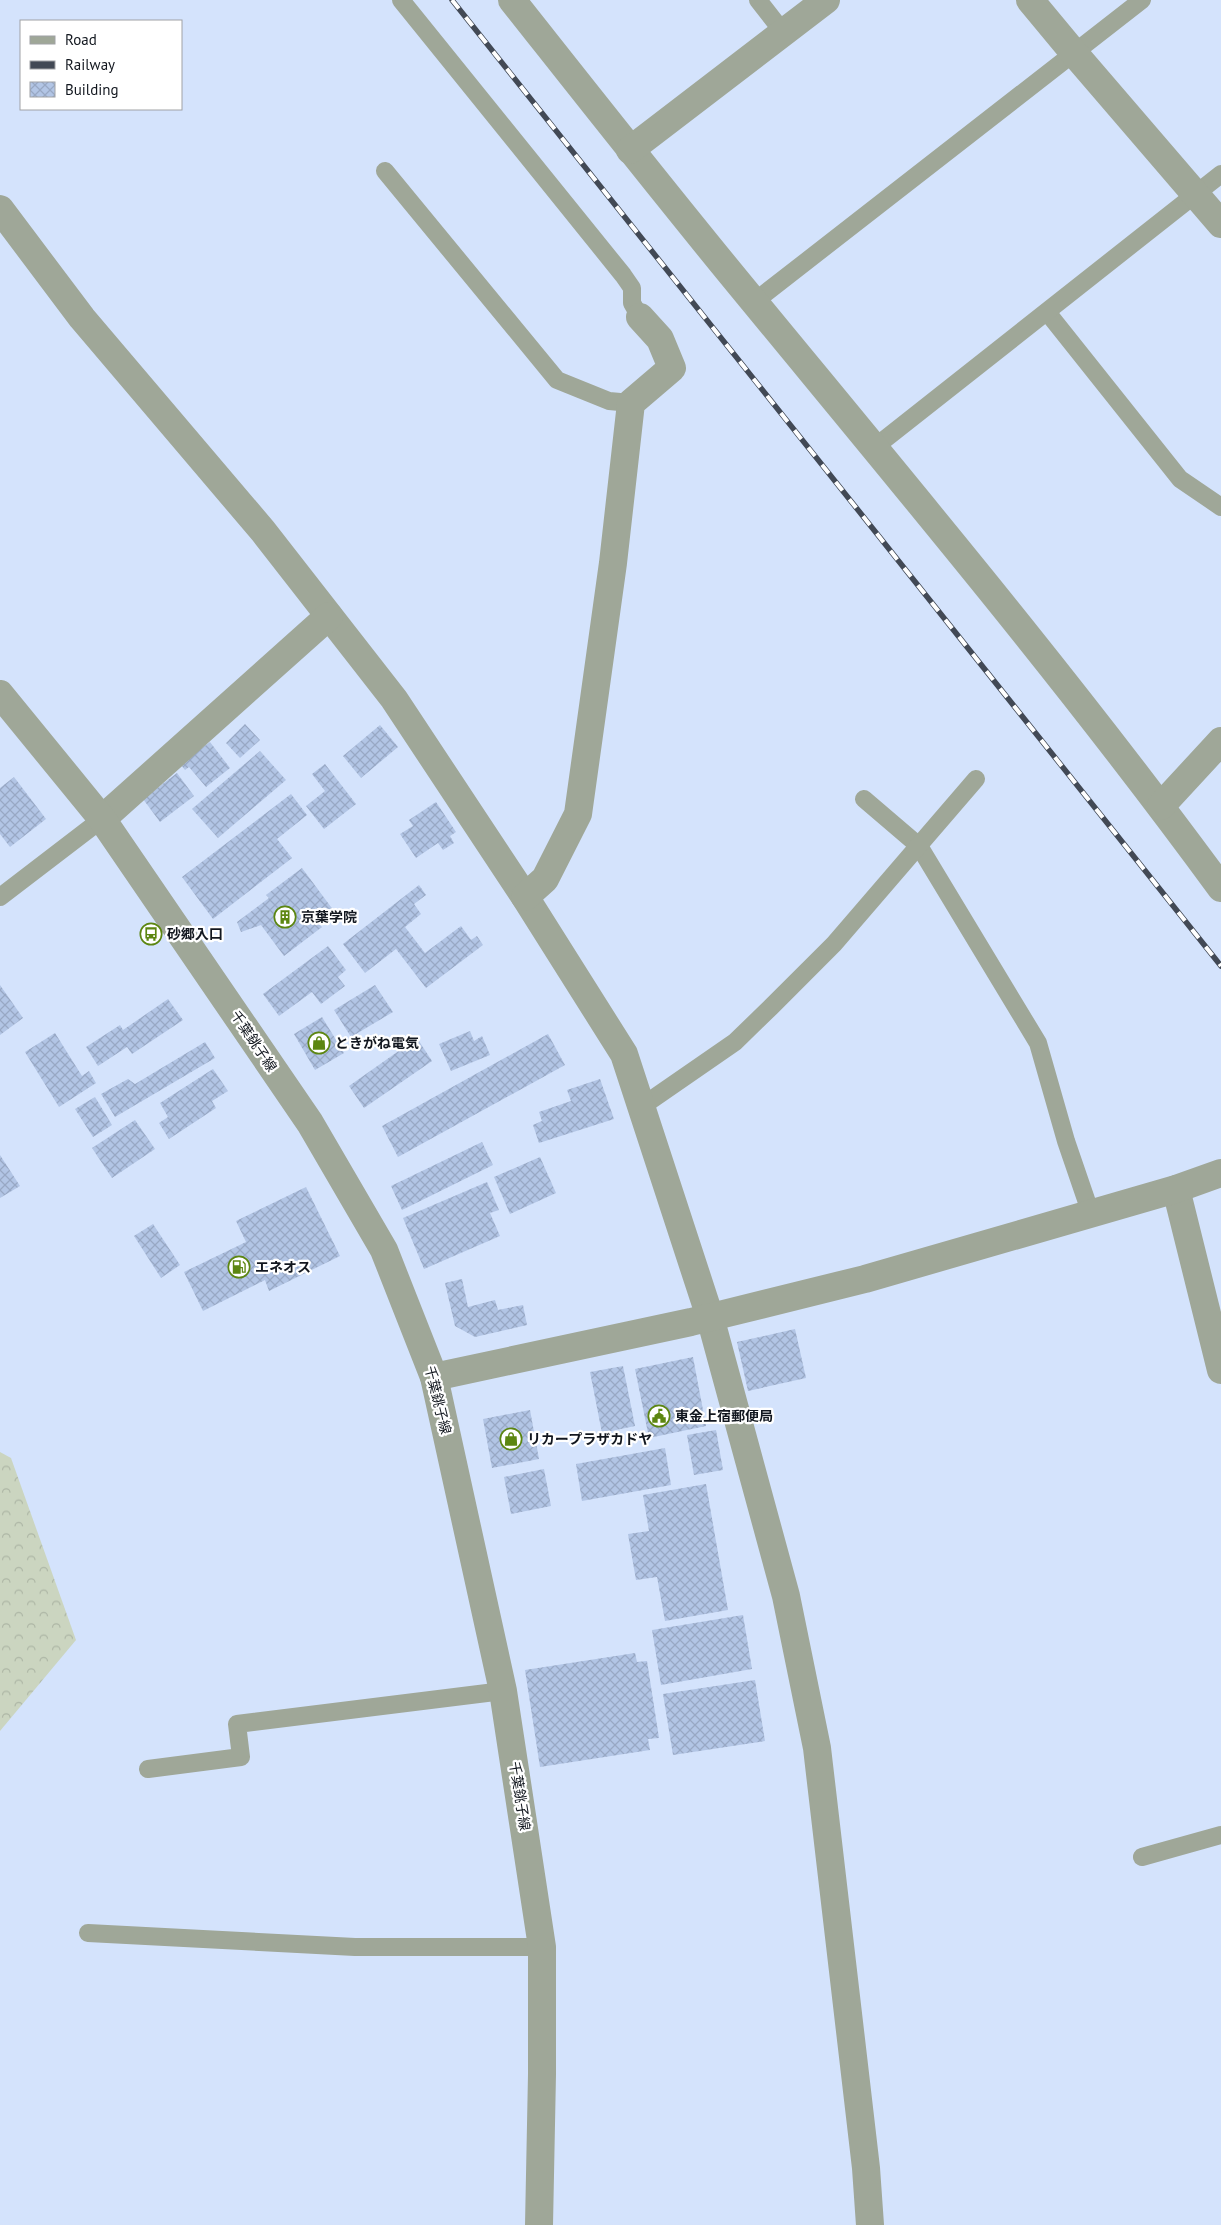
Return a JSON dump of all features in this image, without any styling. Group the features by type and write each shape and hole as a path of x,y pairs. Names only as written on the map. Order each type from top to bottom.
{"street":[{"path":"512,0 630,150 875,447 1161,806 1221,888"},
{"path":"630,150 826,0"},
{"path":"1030,0 1221,224"},
{"path":"0,209 82,318 263,531 394,699 525,897 624,1054 710,1317 786,1596 818,1748 866,2168 870,2225"},
{"path":"525,897 545,879 578,814 613,564 631,403 672,368 660,339 640,318"},
{"path":"102,819 329,616"},
{"name":"千葉銚子線","path":"0,694 102,819 310,1123 384,1250 434,1377 503,1691 542,1948 539,2225"},
{"path":"1161,806 1221,741"},
{"path":"434,1377 710,1317 865,1279 1176,1190 1221,1173"},
{"path":"1176,1190 1221,1370"}],"lane":[{"path":"401,0 624,275 632,288 632,303 640,318"},
{"path":"758,0 783,32"},
{"path":"754,302 1142,0"},
{"path":"386,171 557,380 609,402 631,403"},
{"path":"875,447 1221,174"},
{"path":"1047,312 1180,479 1221,507"},
{"path":"641,1107 735,1042 834,944 976,779"},
{"path":"864,799 919,846 1038,1043 1066,1141 1091,1214"},
{"path":"0,897 102,819"},
{"path":"148,1769 241,1757 237,1724 503,1691"},
{"path":"1142,1857 1221,1835"},
{"path":"88,1933 355,1947 542,1948"}],"green space":[{"path":"0,1452 11,1458 76,1640 0,1731"}],"building":[{"path":"245,724 260,740 240,758 226,743"},
{"path":"380,725 398,747 361,778 343,756"},
{"path":"210,742 230,768 206,787 189,767 185,770 177,760 199,750"},
{"path":"260,751 286,780 218,838 192,809"},
{"path":"325,764 356,804 324,829 306,806 325,791 312,774"},
{"path":"177,773 194,796 160,822 143,799"},
{"path":"14,777 46,819 10,847 0,834 0,788"},
{"path":"291,794 307,815 277,839 292,858 213,919 182,877"},
{"path":"436,802 456,832 450,836 454,843 443,850 438,843 416,858 400,834 413,826 409,820"},
{"name":"京葉学院","path":"302,868 334,911 318,923 322,927 284,956 261,925 241,932 237,922 269,898 266,895"},
{"path":"419,885 426,895 414,904 421,914 405,927 425,953 461,926 471,940 477,936 483,945 426,988 396,949 365,973 343,944"},
{"path":"328,946 346,970 338,977 345,986 321,1004 312,992 279,1016 263,994"},
{"path":"0,985 23,1018 0,1035"},
{"path":"375,985 393,1012 351,1037 334,1010"},
{"path":"168,999 183,1020 132,1054 127,1047 98,1066 86,1047 120,1025 123,1030"},
{"name":"ときがね電気","path":"322,1017 344,1053 315,1070 294,1034"},
{"path":"470,1031 474,1041 482,1036 490,1055 451,1071 439,1044"},
{"path":"55,1033 82,1076 89,1071 96,1083 59,1107 25,1052"},
{"path":"548,1034 565,1065 398,1157 382,1126"},
{"path":"417,1038 432,1061 364,1108 349,1086"},
{"path":"205,1042 215,1058 115,1117 101,1094 128,1079 135,1084"},
{"path":"213,1069 228,1091 212,1101 216,1108 169,1139 159,1123 168,1117 160,1103"},
{"path":"600,1079 614,1119 539,1143 533,1125 542,1121 539,1112 571,1101 567,1090"},
{"path":"95,1097 112,1125 93,1137 75,1109"},
{"path":"135,1120 155,1149 112,1178 92,1148"},
{"path":"482,1142 493,1165 402,1210 391,1186"},
{"path":"0,1155 20,1186 0,1198"},
{"path":"540,1157 556,1193 510,1214 494,1177"},
{"path":"487,1182 499,1210 490,1213 500,1236 424,1269 403,1218"},
{"path":"306,1187 340,1256 269,1291 265,1280 203,1311 184,1272 246,1242 236,1221"},
{"path":"153,1224 180,1265 161,1278 134,1236"},
{"path":"462,1279 468,1307 495,1300 498,1310 523,1305 527,1325 475,1337 455,1326 445,1283"},
{"path":"795,1329 806,1378 748,1391 737,1342"},
{"path":"693,1357 706,1426 649,1438 635,1369"},
{"path":"623,1366 635,1426 602,1433 590,1372"},
{"name":"リカープラザカドヤ","path":"530,1410 539,1459 492,1468 483,1419"},
{"path":"716,1430 723,1470 694,1475 687,1435"},
{"path":"665,1448 671,1485 582,1501 576,1464"},
{"path":"544,1469 551,1506 511,1514 504,1477"},
{"path":"706,1484 728,1610 665,1621 657,1577 636,1580 628,1534 649,1531 643,1495"},
{"path":"743,1615 752,1669 661,1685 652,1630"},
{"path":"635,1653 637,1662 647,1661 659,1738 648,1739 650,1750 540,1767 525,1670"},
{"path":"755,1680 765,1741 673,1755 663,1694"}],"railway":[{"path":"452,0 1221,966"}],"place":[{"name":"京葉学院","path":"285,917"},
{"name":"砂郷入口","path":"151,934"},
{"name":"ときがね電気","path":"319,1043"},
{"name":"エネオス","path":"239,1267"},
{"name":"東金上宿郵便局","path":"659,1416"},
{"name":"リカープラザカドヤ","path":"511,1439"}]}
